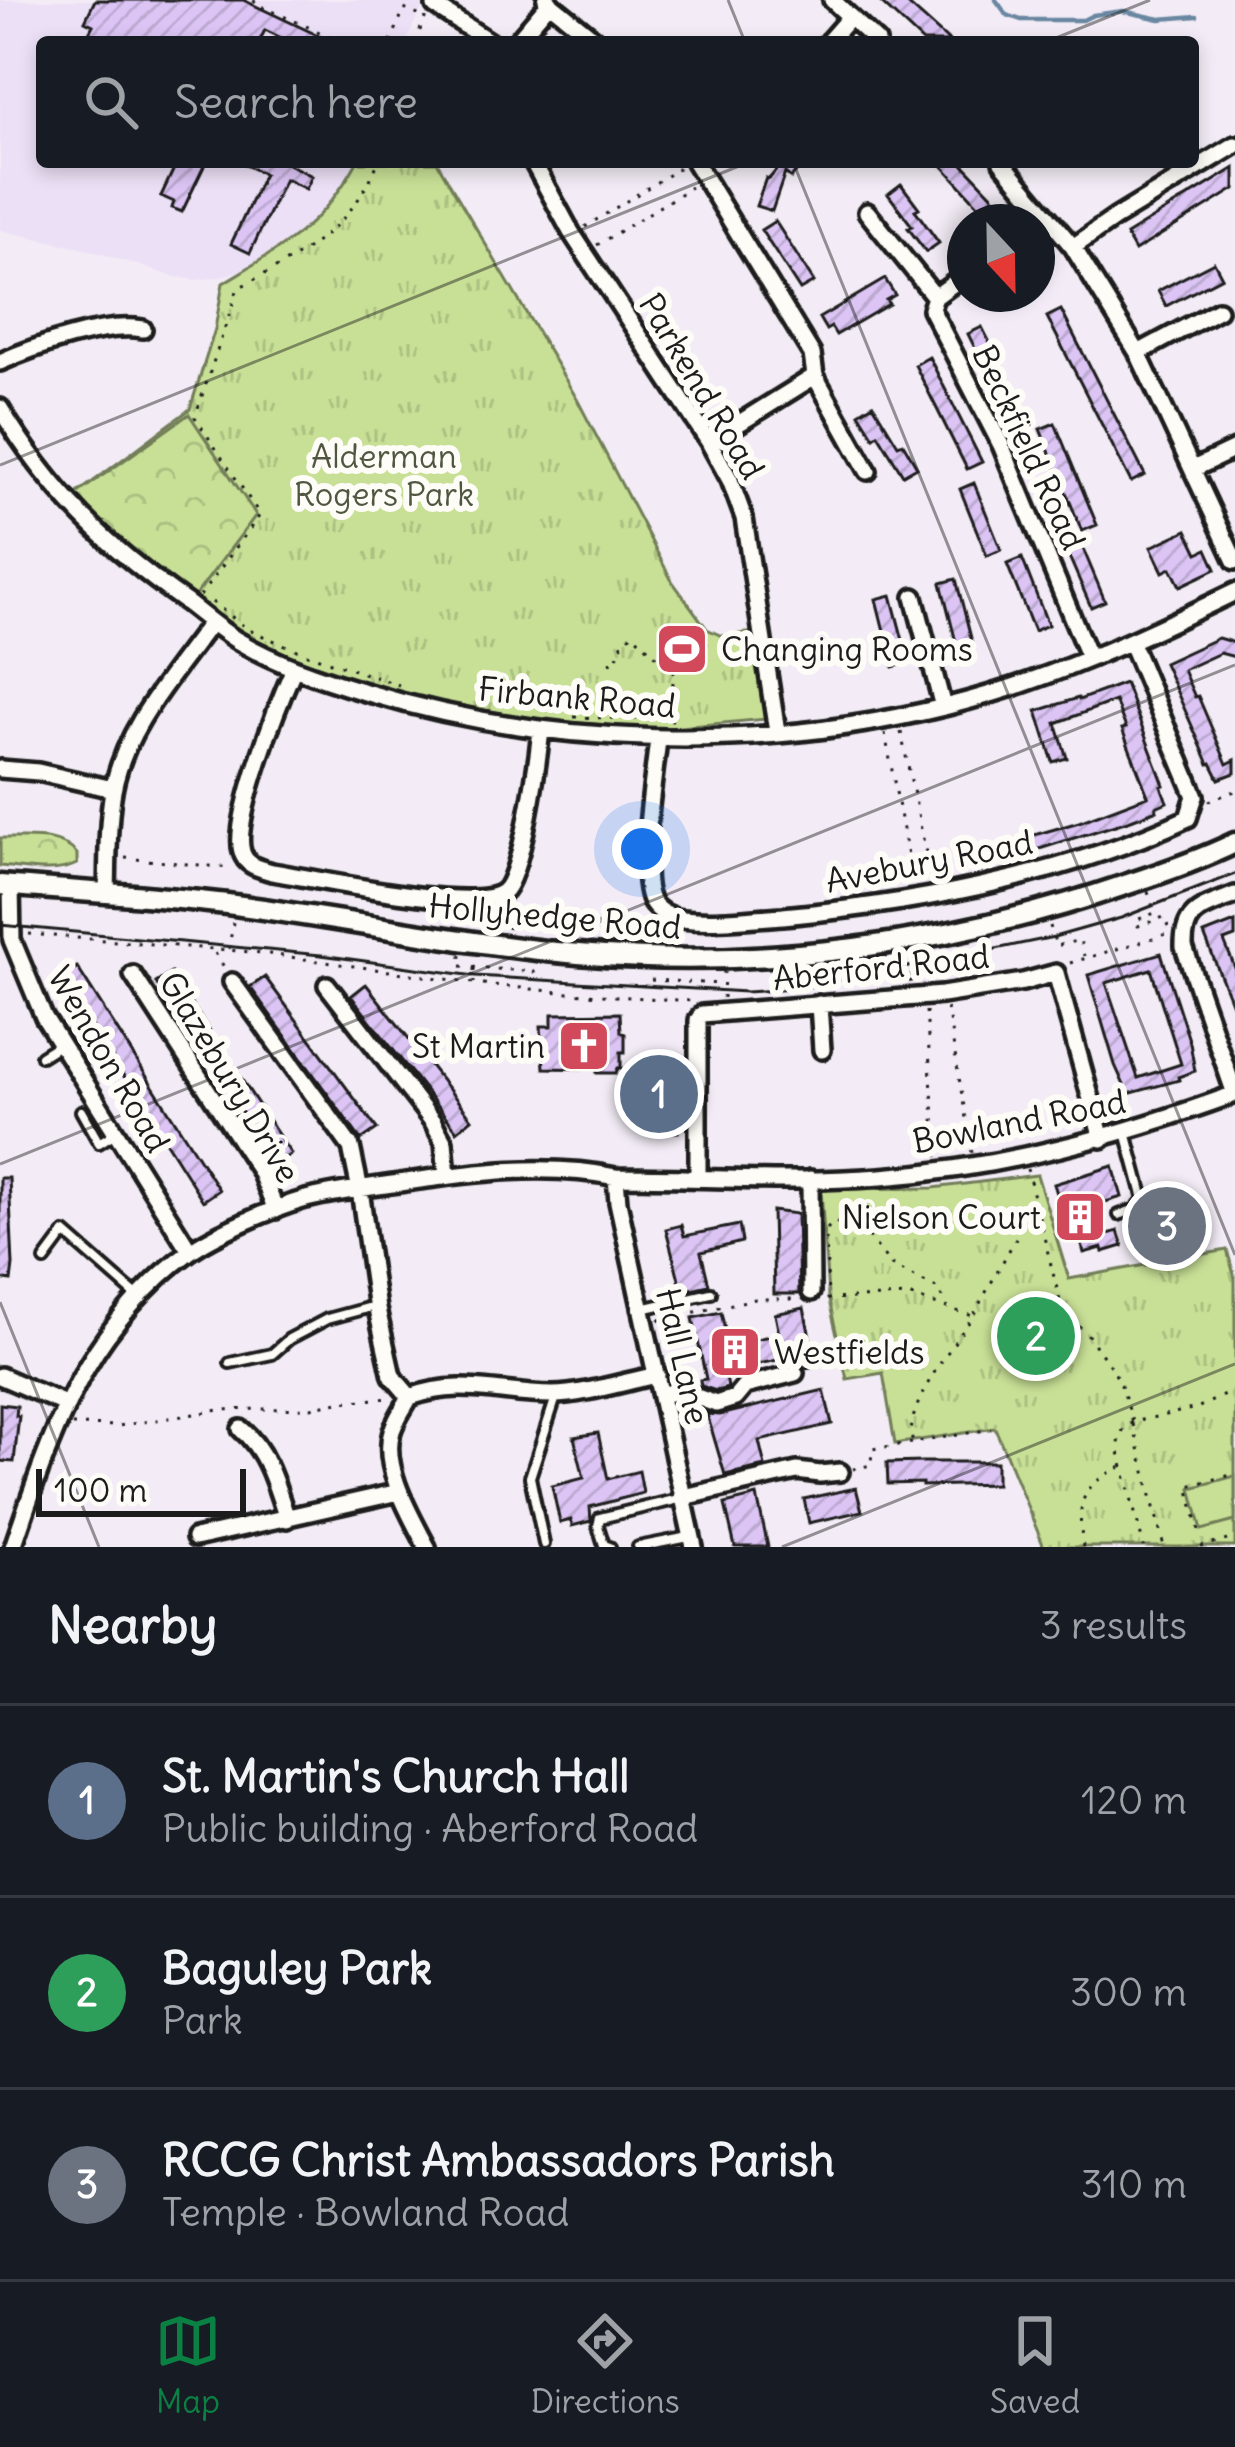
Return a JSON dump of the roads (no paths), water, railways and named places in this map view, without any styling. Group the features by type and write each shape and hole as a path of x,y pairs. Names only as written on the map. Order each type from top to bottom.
{"street":[{"path":"832,0 870,36"},
{"path":"520,36 548,1 588,36"},
{"path":"430,12 478,36"},
{"path":"833,36 849,18"},
{"path":"1199,161 1235,146"},
{"name":"Parkend Road","path":"536,168 573,235 730,480 744,518 777,732"},
{"path":"701,168 812,354 815,376 868,471"},
{"path":"1006,168 1031,204"},
{"path":"1073,247 1181,168"},
{"path":"867,212 935,297 947,288"},
{"path":"1055,231 1073,247 1138,353 1233,552"},
{"name":"Beckfield Road","path":"935,297 931,309 1000,445 1089,658"},
{"path":"1138,353 1218,310"},
{"path":"0,362 37,346 125,326 142,329"},
{"path":"709,442 815,376"},
{"name":"Firbank Road","path":"0,409 73,508 140,571 195,600 212,622 239,641 293,668 408,704 541,730 666,739 890,718 1009,688 1131,643 1235,592"},
{"path":"1193,469 1235,449"},
{"path":"914,597 943,707"},
{"path":"107,894 113,789 126,749 143,716 212,622"},
{"name":"Avebury Road","path":"666,739 646,856 647,891 663,914 680,919 748,918 851,910 934,896 1089,857 1188,818 1195,796 1131,643"},
{"path":"293,668 271,721 244,819 242,856 250,865 363,887 489,899 505,891 511,880 528,818 541,730"},
{"path":"0,770 38,772 113,789"},
{"name":"Hollyhedge Road","path":"5,885 226,904 582,955 694,959 843,950 927,937 1055,908 1235,842"},
{"name":"Wendon Road","path":"5,885 7,939 33,994 190,1251"},
{"path":"1235,895 1190,918 1177,931 1235,1094"},
{"name":"Aberford Road","path":"698,1177 695,1010 819,1004 925,989 945,995 1056,973 1102,1139"},
{"name":"Glazebury Drive","path":"133,975 260,1171 276,1210"},
{"path":"232,982 351,1147 392,1376 410,1397"},
{"path":"327,985 433,1122 444,1142 447,1176"},
{"path":"819,1004 822,1051"},
{"name":"Bowland Road","path":"14,1547 67,1405 86,1367 117,1324 190,1251 276,1210 307,1199 447,1176 587,1171 616,1177 879,1178 974,1167 1102,1139 1235,1094"},
{"name":"Hall Lane","path":"616,1177 693,1542"},
{"path":"810,1179 810,1296"},
{"path":"661,1393 686,1394 716,1404 735,1398 745,1386 795,1373"},
{"path":"427,1547 399,1492 391,1433 410,1397 460,1386 556,1396 657,1375"},
{"path":"0,1376 67,1405"},
{"path":"241,1429 256,1442 287,1519"},
{"path":"684,1497 797,1471 840,1472"},
{"path":"195,1538 399,1492"}],"lane":[{"path":"41,1056 61,1043"},
{"path":"81,1112 99,1143 116,1132"},
{"path":"1119,1215 1136,1209 1144,1199 1126,1132"},
{"path":"45,1259 65,1233 140,1298"},
{"path":"644,1316 711,1293"},
{"path":"230,1363 272,1354 327,1319 376,1305"},
{"path":"544,1544 530,1477 556,1396"},
{"path":"610,1547 604,1545 599,1518 684,1497"},
{"path":"638,1547 693,1542"}],"waterway":[{"path":"996,0 1007,15 1021,20 1083,20 1123,11 1160,19 1197,16"}],"tram line":[{"path":"0,925 321,955 475,976 746,992 795,989 1054,937 1121,918 1235,874"}],"place":[{"name":"Changing Rooms","path":"682,649"},
{"name":"St Martin","path":"584,1046"},
{"name":"St. Martin's Church Hall","path":"659,1094"},
{"name":"Nielson Court","path":"1080,1217"},
{"name":"RCCG Christ Ambassadors Parish","path":"1167,1226"},
{"name":"Baguley Park","path":"1036,1336"},
{"name":"Westfields","path":"735,1352"}],"park label":[{"name":"Alderman Rogers Park","path":"384,475"}]}
